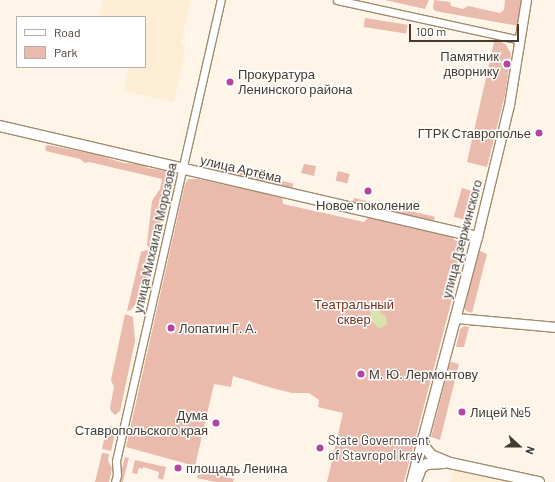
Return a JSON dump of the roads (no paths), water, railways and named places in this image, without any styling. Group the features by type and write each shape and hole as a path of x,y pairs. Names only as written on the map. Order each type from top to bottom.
{"main road":[{"name":"улица Артёма","path":"0,126 477,237"},
{"name":"улица Дзержинского","path":"412,482 477,237"},
{"path":"423,439 424,446 431,455 450,464"},
{"path":"416,482 421,468 427,464 450,464 539,482"}],"street":[{"name":"улица Михаила Морозова","path":"115,482 117,475 116,461 221,0"},
{"path":"337,0 520,40"},
{"name":"улица Дзержинского","path":"477,237 509,104 526,0"},
{"path":"455,318 555,327"}],"place":[{"name":"Памятник дворнику","path":"507,64"},
{"name":"Прокуратура Ленинского района","path":"230,82"},
{"name":"ГТРК Ставрополье","path":"539,133"},
{"name":"Новое поколение","path":"368,191"},
{"name":"Лопатин Г. А.","path":"171,328"},
{"name":"М. Ю. Лермонтову","path":"361,374"},
{"name":"Лицей №5","path":"462,412"},
{"name":"Дума Ставропольского края","path":"216,423"},
{"name":"State Government of Stavropol kray","path":"320,448"},
{"name":"площадь Ленина","path":"178,468"}],"park label":[{"name":"Театральный сквер","path":"354,312"}]}
